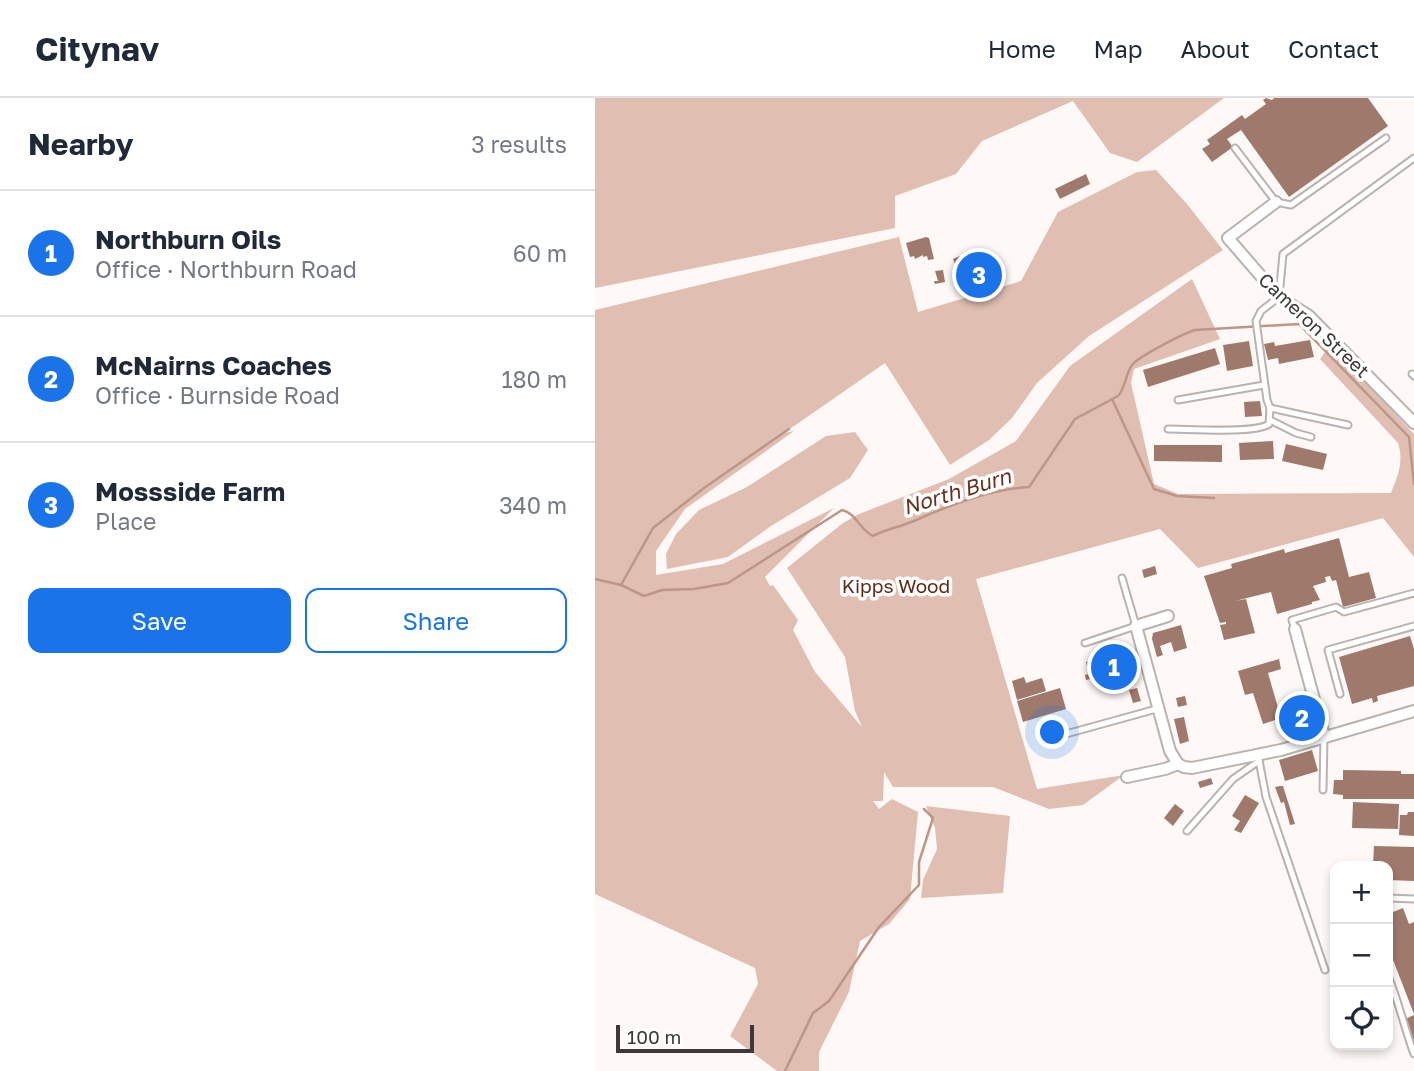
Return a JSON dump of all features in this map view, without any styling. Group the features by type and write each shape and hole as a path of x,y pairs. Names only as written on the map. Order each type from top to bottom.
{"street":[{"name":"Cameron Street","path":"1276,202 1228,238 1279,297 1309,316 1414,423"},
{"path":"1168,616 1136,626 1170,751 1178,764 1184,767 1259,758 1324,736 1414,711"},
{"path":"1295,629 1324,736"},
{"path":"1127,777 1178,764"}],"lane":[{"path":"1235,148 1276,202 1291,205 1386,138"},
{"path":"1168,429 1265,426 1270,420 1270,408 1256,321 1261,311 1279,297 1283,254 1414,158"},
{"path":"1178,400 1265,385"},
{"path":"1270,408 1348,425"},
{"path":"1270,420 1286,429 1311,437"},
{"path":"1085,643 1136,626 1122,578"},
{"path":"1295,629 1292,620 1336,607 1344,612 1414,593"},
{"path":"1340,694 1328,650 1414,626"},
{"path":"1066,733 1160,708"},
{"path":"1323,790 1324,736"},
{"path":"1187,831 1233,779 1259,758 1266,797 1325,970"},
{"path":"1393,898 1414,899"},
{"path":"1393,987 1414,1054"}],"green space":[{"path":"595,98 1224,98 1137,162 1110,153 1073,101 982,141 956,174 895,196 895,228 595,288"},
{"name":"Kipps Wood","path":"1156,170 1223,250 1089,336 1037,383 1012,418 989,440 950,465 885,363 784,433 794,431 685,509 656,551 656,575 723,564 834,508 765,577 798,620 793,630 815,672 862,727 855,711 845,657 787,568 843,523 859,514 949,479 1016,441 1070,366 1192,279 1220,339 1134,369 1131,383 1154,484 1178,494 1391,493 1400,462 1398,443 1320,359 1330,345 1414,434 1414,557 1383,518 1198,568 1160,529 976,579 1037,789 1124,775 1083,805 1049,809 993,787 893,787 884,772 883,801 873,801 879,809 892,799 918,812 910,899 889,924 860,941 849,992 819,1052 819,1071 777,1071 730,1036 758,984 755,968 595,894 595,310 899,237 918,312 1021,281 1058,212 1137,172"},
{"path":"855,432 868,450 850,478 771,526 728,557 667,569 666,554 676,534 699,510 747,487 826,436"},
{"path":"926,806 1010,816 1003,893 921,898 923,880 937,849 935,828"}],"building":[{"path":"1368,98 1388,126 1289,197 1241,130 1227,139 1233,147 1212,162 1202,149 1210,144 1207,140 1242,115 1245,119 1266,104 1263,100"},
{"path":"1086,174 1090,184 1060,199 1055,189"},
{"path":"929,238 934,259 928,260 927,256 923,255 915,259 914,256 910,257 906,243"},
{"path":"993,254 997,267 991,269 987,256"},
{"path":"960,256 965,268 958,271 953,259"},
{"path":"976,267 978,274 992,269 995,279 964,288 961,279 965,277 963,271"},
{"path":"943,270 945,282 935,284 934,281 938,281 935,271"},
{"path":"1310,340 1314,357 1279,364 1278,358 1268,360 1264,344 1274,342 1275,346"},
{"path":"1249,341 1253,366 1227,371 1223,345"},
{"path":"1215,348 1220,364 1148,387 1143,370"},
{"path":"1260,401 1262,416 1245,417 1244,402"},
{"path":"1273,441 1274,459 1240,460 1239,443"},
{"path":"1286,444 1327,454 1323,470 1282,461"},
{"path":"1154,445 1222,445 1222,462 1154,461"},
{"path":"1339,538 1349,577 1369,572 1376,598 1343,607 1336,580 1332,581 1330,576 1325,577 1326,582 1313,586 1320,600 1277,614 1271,592 1235,601 1246,599 1255,633 1224,640 1220,625 1226,622 1220,623 1204,576 1232,568 1231,564 1284,549 1285,553"},
{"path":"1155,566 1157,574 1144,578 1142,570"},
{"path":"1181,625 1187,648 1174,652 1171,642 1160,646 1163,655 1157,657 1153,633"},
{"path":"1410,636 1414,649 1414,686 1377,696 1378,701 1373,703 1372,698 1352,704 1339,657"},
{"path":"1119,654 1123,671 1086,680 1085,675 1089,674 1086,662"},
{"path":"1279,659 1281,669 1268,673 1281,718 1263,724 1253,693 1245,695 1238,671"},
{"path":"1024,677 1026,683 1042,678 1046,691 1017,700 1012,681"},
{"path":"1060,688 1066,709 1023,722 1017,701"},
{"path":"1137,688 1141,701 1133,703 1129,690"},
{"path":"1185,696 1187,705 1178,707 1176,698"},
{"path":"1303,706 1309,727 1300,729 1295,708"},
{"path":"1184,717 1189,741 1180,744 1174,719"},
{"path":"1312,750 1318,771 1285,781 1279,760"},
{"path":"1343,770 1401,771 1401,774 1414,774 1414,799 1343,799 1343,795 1333,794 1334,780 1343,780"},
{"path":"1211,778 1213,784 1200,788 1198,782"},
{"path":"1283,786 1295,824 1290,825 1284,802 1281,803 1275,787"},
{"path":"1245,795 1259,803 1241,833 1234,830 1240,821 1232,816"},
{"path":"1353,802 1399,804 1398,829 1352,828"},
{"path":"1175,804 1184,811 1173,826 1164,818"},
{"path":"1408,812 1414,812 1414,836 1399,835 1400,815 1407,815"},
{"path":"1374,846 1414,847 1414,881 1393,880 1393,861 1373,861"},
{"path":"1403,908 1409,924 1414,922 1414,1014 1393,960 1393,912"},
{"path":"1414,1015 1414,1041 1405,1019"}],"waterway":[{"name":"North Burn","path":"595,579 621,585 644,596 662,590 694,589 728,583 842,510 851,514 873,536 970,499 1029,487 1075,419 1118,396 1132,365 1195,330 1299,324 1409,437 1414,484"},
{"path":"1112,399 1154,489 1177,496 1214,498"},
{"path":"621,585 653,528 704,488 789,429"},
{"path":"785,1071 813,1013 829,1001 879,927 919,885 919,862 933,818 924,809"}],"place":[{"name":"Mossside Farm","path":"979,275"},
{"name":"Northburn Oils","path":"1114,667"},
{"name":"McNairns Coaches","path":"1302,718"}]}
